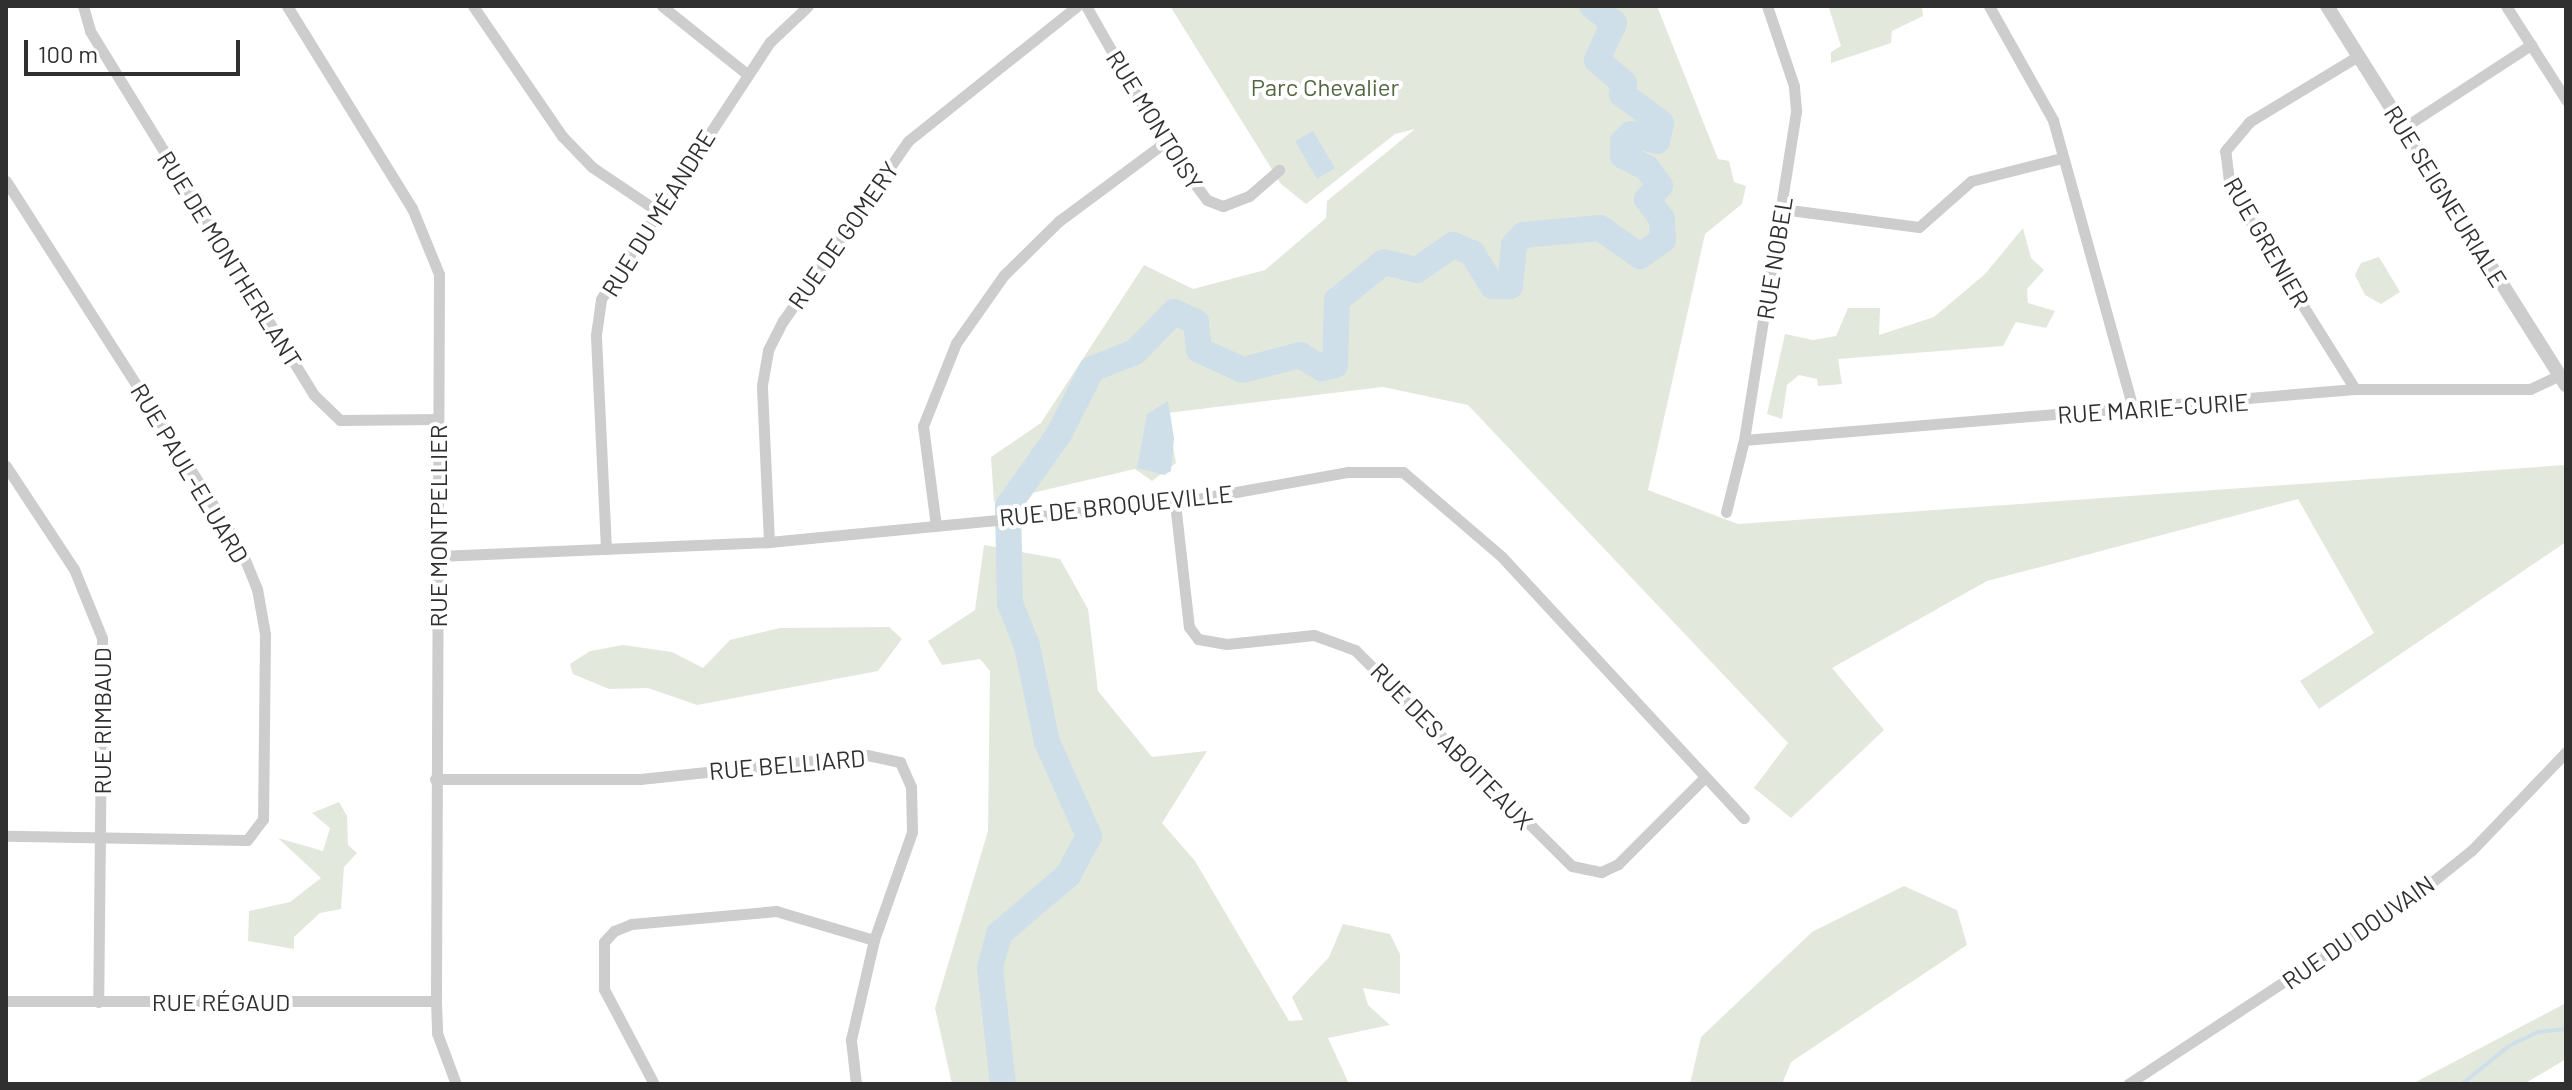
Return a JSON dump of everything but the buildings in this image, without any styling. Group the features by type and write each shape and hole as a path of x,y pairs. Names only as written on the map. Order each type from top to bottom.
{"street":[{"name":"RUE DE MONTHERLANT","path":"83,6 90,31 314,395 340,420 438,419"},
{"name":"RUE MONTPELLIER","path":"287,6 430,241 439,274 436,1001 437,1033 456,1084"},
{"path":"473,6 562,136 592,167 656,210"},
{"path":"662,6 748,75"},
{"name":"RUE DU MÉANDRE","path":"606,549 596,335 601,299 656,210 748,75 808,6"},
{"name":"RUE DE GOMERY","path":"769,542 762,385 768,350 783,321 908,141 1077,6"},
{"name":"RUE MONTOISY","path":"1086,6 1164,143 1207,200 1223,206 1249,196 1279,170"},
{"name":"RUE NOBEL","path":"1726,512 1744,440 1782,209 1794,86 1767,6"},
{"path":"1989,6 2041,90 2133,409"},
{"name":"RUE SEIGNEURIALE","path":"2327,6 2563,380"},
{"path":"2506,6 2566,100"},
{"path":"2403,128 2531,45"},
{"name":"RUE GRENIER","path":"2355,389 2230,189 2225,151 2249,122 2358,56"},
{"path":"936,526 923,426 956,343 1004,275 1059,221 1164,143"},
{"path":"1782,209 1919,227 1971,181 2062,158"},
{"name":"RUE PAUL-ELUARD","path":"6,181 239,545 257,589 265,634 263,819 257,831 225,844 101,842"},
{"name":"RUE MARIE-CURIE","path":"1744,440 2355,389 2530,389 2563,380"},
{"name":"RUE RIMBAUD","path":"6,466 74,569 102,638 98,1002"},
{"name":"RUE DE BROQUEVILLE","path":"438,556 769,542 1020,515 1175,503 1348,472 1403,472 1419,481 1502,557 1744,818"},
{"name":"RUE DES ABOITEAUX","path":"1175,503 1189,627 1198,639 1227,644 1314,635 1355,650 1572,866 1601,872 1618,864 1705,777"},
{"name":"RUE DU DOUVAIN","path":"2128,1084 2417,894 2472,850 2566,752"},
{"name":"RUE BELLIARD","path":"435,779 640,779 888,756 906,771 914,810 874,940 851,1040 856,1084"},
{"path":"6,836 101,842"},
{"path":"654,1084 604,989 604,942 614,931 631,924 776,911 874,940"},
{"name":"RUE RÉGAUD","path":"6,1001 436,1001"}],"green space":[{"name":"Parc Chevalier","path":"1170,6 1657,6 1718,159 1729,161 1734,182 1746,186 1742,204 1705,234 1648,490 1738,524 2566,465 2566,542 2319,709 2300,681 2374,633 2298,499 1987,581 1832,668 1884,730 1791,818 1754,788 1788,743 1468,405 1383,387 1167,413 1176,463 1152,481 1135,469 994,502 991,457 1041,423 1144,265 1193,289 1265,270 1326,218 1327,201 1415,129 1395,134 1306,204 1281,184"},
{"path":"1922,6 1923,16 1892,31 1891,43 1831,63 1831,52 1841,46 1829,8"},
{"path":"2023,228 2031,258 2044,270 2027,289 2028,303 2055,311 2046,328 2016,322 2003,346 1838,359 1842,384 1818,386 1817,379 1799,375 1787,385 1782,419 1767,414 1785,334 1813,340 1836,336 1848,308 1880,308 1879,335 1934,317 1985,274"},
{"path":"2379,257 2400,292 2381,304 2365,295 2355,275 2361,263"},
{"path":"984,545 1060,559 1088,609 1098,691 1152,757 1207,751 1162,823 1195,861 1289,1021 1303,1020 1292,997 1329,957 1343,924 1390,934 1400,954 1400,994 1363,988 1368,1005 1390,1025 1328,1038 1349,1084 952,1084 935,1008 988,831 990,671 980,659 942,665 928,641 975,610"},
{"path":"889,627 902,639 878,671 697,705 648,688 609,689 573,674 570,664 590,651 623,645 672,652 703,668 730,640 780,628"},
{"path":"339,802 347,816 348,845 357,853 344,867 341,909 320,913 294,937 294,949 248,941 249,911 290,902 321,878 278,838 323,851 330,828 312,813"},
{"path":"1904,886 1957,910 1967,945 1791,1062 1782,1084 1690,1084 1701,1037 1812,932"},
{"path":"2566,1003 2566,1059 2524,1084 2412,1084"}],"shaded area":[{"path":"1313,131 1335,168 1317,179 1295,141"},
{"path":"1168,401 1174,438 1171,471 1164,475 1137,468 1147,414"}],"waterway":[{"path":"1003,1084 990,968 999,934 1068,875 1089,836 1047,742 1027,646 1010,603 1008,506 1059,434 1092,369 1135,352 1174,312 1196,322 1199,350 1243,370 1300,355 1322,368 1335,365 1337,300 1384,262 1417,270 1453,245 1472,253 1493,286 1510,286 1514,245 1523,235 1600,228 1640,256 1663,240 1662,219 1647,199 1660,186 1647,168 1623,156 1623,142 1631,134 1657,141 1661,123 1622,94 1624,83 1597,60 1614,23 1592,6"},
{"path":"2462,1084 2509,1046 2538,1032 2566,1029"}]}
